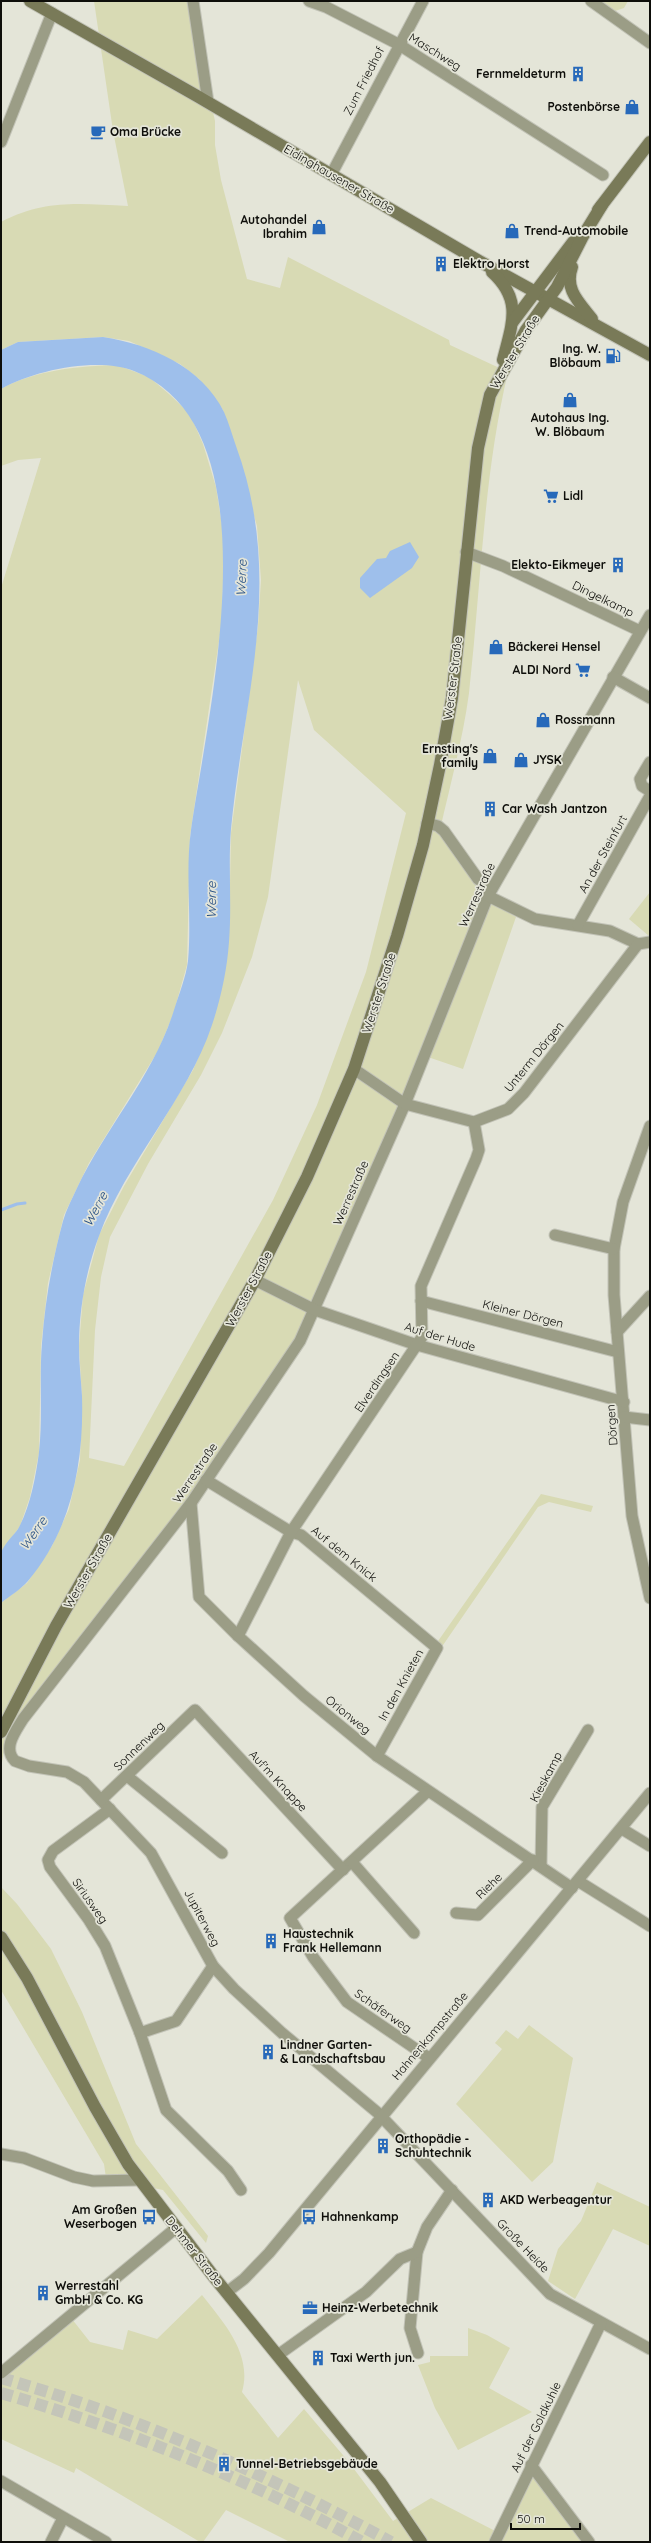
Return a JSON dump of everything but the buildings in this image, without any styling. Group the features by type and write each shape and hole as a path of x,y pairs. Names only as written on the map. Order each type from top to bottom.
{"main road":[{"name":"Eidinghausener Straße","path":"30,1 203,99 479,261 595,323 650,355"},
{"name":"Werster Straße","path":"512,323 650,142"},
{"name":"Werster Straße","path":"1,1732 56,1626 255,1280 307,1177 354,1069 397,936 428,823 452,698 478,448 490,395 498,378 526,330 557,287 583,236 602,205"},
{"path":"583,236 569,273 569,282 576,300 595,323"},
{"path":"479,261 500,279 509,292 512,302 512,323 498,378"},
{"name":"Dehmer Straße","path":"1,1937 27,1978 108,2131 140,2180 176,2228 391,2497 421,2542"}],"street":[{"path":"193,1 203,99"},
{"name":"Maschweg","path":"309,1 328,4 398,44 603,175"},
{"name":"Zum Friedhof","path":"331,175 398,44 423,1"},
{"path":"591,1 650,43"},
{"path":"1,141 52,13"},
{"name":"Dingelkamp","path":"466,552 561,592 640,632"},
{"name":"Werrestraße","path":"10,1743 23,1719 191,1503 300,1341 405,1104 490,893 613,677 650,617"},
{"path":"613,677 650,698"},
{"path":"650,762 640,779 642,786 650,791"},
{"name":"An der Steinfurt","path":"578,925 650,796"},
{"path":"428,823 438,826 444,831 478,880 490,893 536,920 578,925 610,931 638,944 650,942"},
{"name":"Unterm Dörgen","path":"474,1122 508,1109 524,1093 638,944"},
{"path":"354,1069 405,1104 474,1122"},
{"name":"Elverdingsen","path":"238,1636 292,1532 422,1338 421,1286 476,1160 478,1137 474,1122"},
{"name":"Dörgen","path":"650,1126 623,1202 614,1249 618,1352 624,1402 632,1516 650,1598"},
{"path":"555,1235 614,1249"},
{"name":"Auf der Hude","path":"255,1280 315,1310 417,1345 624,1402"},
{"path":"617,1332 650,1296"},
{"name":"Kleiner Dörgen","path":"421,1301 618,1352"},
{"path":"624,1417 650,1420"},
{"name":"Auf dem Knick","path":"206,1480 292,1532 301,1535 437,1648"},
{"name":"Orionweg","path":"191,1503 197,1592 199,1597 238,1636 304,1696 377,1756 427,1792 537,1863 650,1926"},
{"name":"In den Knieten","path":"377,1756 437,1648"},
{"name":"Sonnenweg","path":"101,1800 195,1710"},
{"name":"Auf'm Knappe","path":"195,1710 343,1870"},
{"name":"Kieskamp","path":"537,1863 542,1807 588,1730"},
{"name":"Jupiterweg","path":"10,1743 9,1752 14,1761 29,1766 67,1772 84,1782 156,1860 213,1966 234,1989 282,2033 381,2117"},
{"path":"127,1776 222,1853"},
{"path":"343,1870 427,1792"},
{"name":"Hahnenkampstraße","path":"227,2292 244,2279 269,2253 429,2058 622,1829 650,1793"},
{"name":"Siriusweg","path":"110,1809 52,1851 48,1860 50,1867 89,1920 105,1946 140,2033 166,2110 228,2171 241,2190"},
{"path":"622,1829 650,1846"},
{"path":"352,1862 414,1932"},
{"name":"Riehe","path":"456,1913 478,1915 537,1863"},
{"name":"Schäferweg","path":"343,1870 290,1918 313,1957 347,2002 429,2058"},
{"path":"140,2033 176,2021 213,1966"},
{"name":"Große Heide","path":"381,2117 550,2294 650,2350"},
{"path":"1,2154 24,2158 74,2177 93,2181 140,2180"},
{"path":"418,2353 410,2328 417,2252 427,2227 452,2190"},
{"path":"1,2373 176,2228"},
{"path":"278,2354 366,2292 400,2259 417,2252"},
{"name":"Auf der Goldkuhle","path":"495,2542 601,2323"},
{"path":"531,2465 589,2542"},
{"path":"1,2481 106,2542"},
{"path":"50,2542 63,2518"}],"green space":[{"path":"94,1 188,1 215,121 215,145 221,180 247,279 280,288 288,257 449,340 450,345 508,372 493,452 488,492 469,693 460,745 440,830 470,876 483,892 482,898 516,917 463,1069 425,1056 299,1340 196,1492 18,1717 4,1751 1,1768 1,1603 27,1583 52,1546 69,1509 80,1460 82,1398 79,1346 83,1295 99,1235 124,1186 193,1070 211,1027 230,883 231,833 258,626 261,580 257,526 223,410 199,379 180,364 129,341 103,337 18,342 1,350 1,222 17,215 48,206 78,204 128,206 113,131","holes":["298,680 314,730 406,813 366,972 317,1105 273,1200 124,1466 89,1458 95,1330 101,1277 110,1237 148,1164 201,1075 222,1033 252,957 268,897"]},
{"path":"599,1 628,1 624,8 615,11"},
{"path":"117,365 149,377 169,394 190,414 203,444 216,487 224,538 222,621 190,836 187,965 173,1015 158,1051 89,1163 64,1215 48,1283 41,1346 39,1453 30,1497 20,1526 1,1553 1,588 41,458 18,460 1,466 1,389 28,377 43,373 88,366"},
{"path":"650,892 650,936 649,936 629,919"},
{"path":"541,1494 593,1506 591,1512 549,1502 538,1507 441,1648 436,1644"},
{"path":"1,1887 17,1904 51,1949 82,2012 136,2144 208,2236 206,2243 163,2190 106,2178 104,2164 1,1990"},
{"path":"529,2025 573,2058 553,2162 532,2182 456,2104 502,2049 495,2043 506,2030 518,2039"},
{"path":"597,2182 650,2207 650,2246 613,2229 575,2299 548,2281 558,2249 581,2221"},
{"path":"202,2295 227,2328 240,2352 244,2378 242,2392 278,2438 304,2409 348,2461 393,2521 431,2498 503,2535 535,2465 591,2542 290,2542 226,2510 203,2542 200,2542 76,2468 74,2473 1,2439 1,2369 68,2314 90,2342 123,2350 128,2330 157,2339"},
{"path":"468,2328 487,2335 510,2348 489,2388 532,2412 458,2450 435,2408 418,2365 430,2362 430,2356 468,2356"}],"water":[{"name":"Werre","path":"103,337 139,345 173,360 202,382 214,396 224,412 236,446 250,495 258,543 259,590 257,637 231,829 229,942 225,973 218,1005 201,1053 188,1079 125,1182 111,1209 94,1249 84,1290 80,1318 79,1352 82,1396 81,1445 72,1494 65,1517 43,1561 19,1590 1,1603 1,1553 6,1543 18,1529 22,1521 32,1492 36,1471 40,1438 43,1327 50,1282 63,1221 69,1204 89,1166 154,1057 165,1034 186,973 189,945 189,846 218,649 223,579 220,511 206,451 179,402 134,371 103,365 49,371 15,382 1,389 1,350 18,342"},
{"path":"410,542 419,557 412,568 370,598 360,588 360,578 377,559 386,558 390,551"}],"waterway":[{"path":"1,1210 17,1204 25,1203"}],"tunnel":[{"path":"1,2378 102,2410 201,2449 298,2493 391,2542"},
{"path":"1,2393 94,2423 186,2457 275,2497 362,2542"}],"place":[{"name":"Fernmeldeturm","path":"578,74"},
{"name":"Postenbörse","path":"632,107"},
{"name":"Oma Brücke","path":"98,132"},
{"name":"Autohandel Ibrahim","path":"319,227"},
{"name":"Trend-Automobile","path":"512,231"},
{"name":"Elektro Horst","path":"441,264"},
{"name":"Ing. W. Blöbaum","path":"613,356"},
{"name":"Autohaus Ing. W. Blöbaum","path":"570,400"},
{"name":"Lidl","path":"551,496"},
{"name":"Elekto-Eikmeyer","path":"618,565"},
{"name":"Bäckerei Hensel","path":"496,647"},
{"name":"ALDI Nord","path":"583,670"},
{"name":"Rossmann","path":"543,720"},
{"name":"Ernsting's family","path":"490,756"},
{"name":"JYSK","path":"521,760"},
{"name":"Car Wash Jantzon","path":"490,809"},
{"name":"Haustechnik Frank Hellemann","path":"271,1941"},
{"name":"Lindner Garten- & Landschaftsbau","path":"268,2052"},
{"name":"Orthopädie - Schuhtechnik","path":"383,2146"},
{"name":"AKD Werbeagentur","path":"488,2200"},
{"name":"Am Großen Weserbogen","path":"149,2217"},
{"name":"Hahnenkamp","path":"309,2217"},
{"name":"Werrestahl GmbH & Co. KG","path":"43,2293"},
{"name":"Heinz-Werbetechnik","path":"310,2308"},
{"name":"Taxi Werth jun.","path":"318,2358"},
{"name":"Tunnel-Betriebsgebäude","path":"224,2464"}]}
